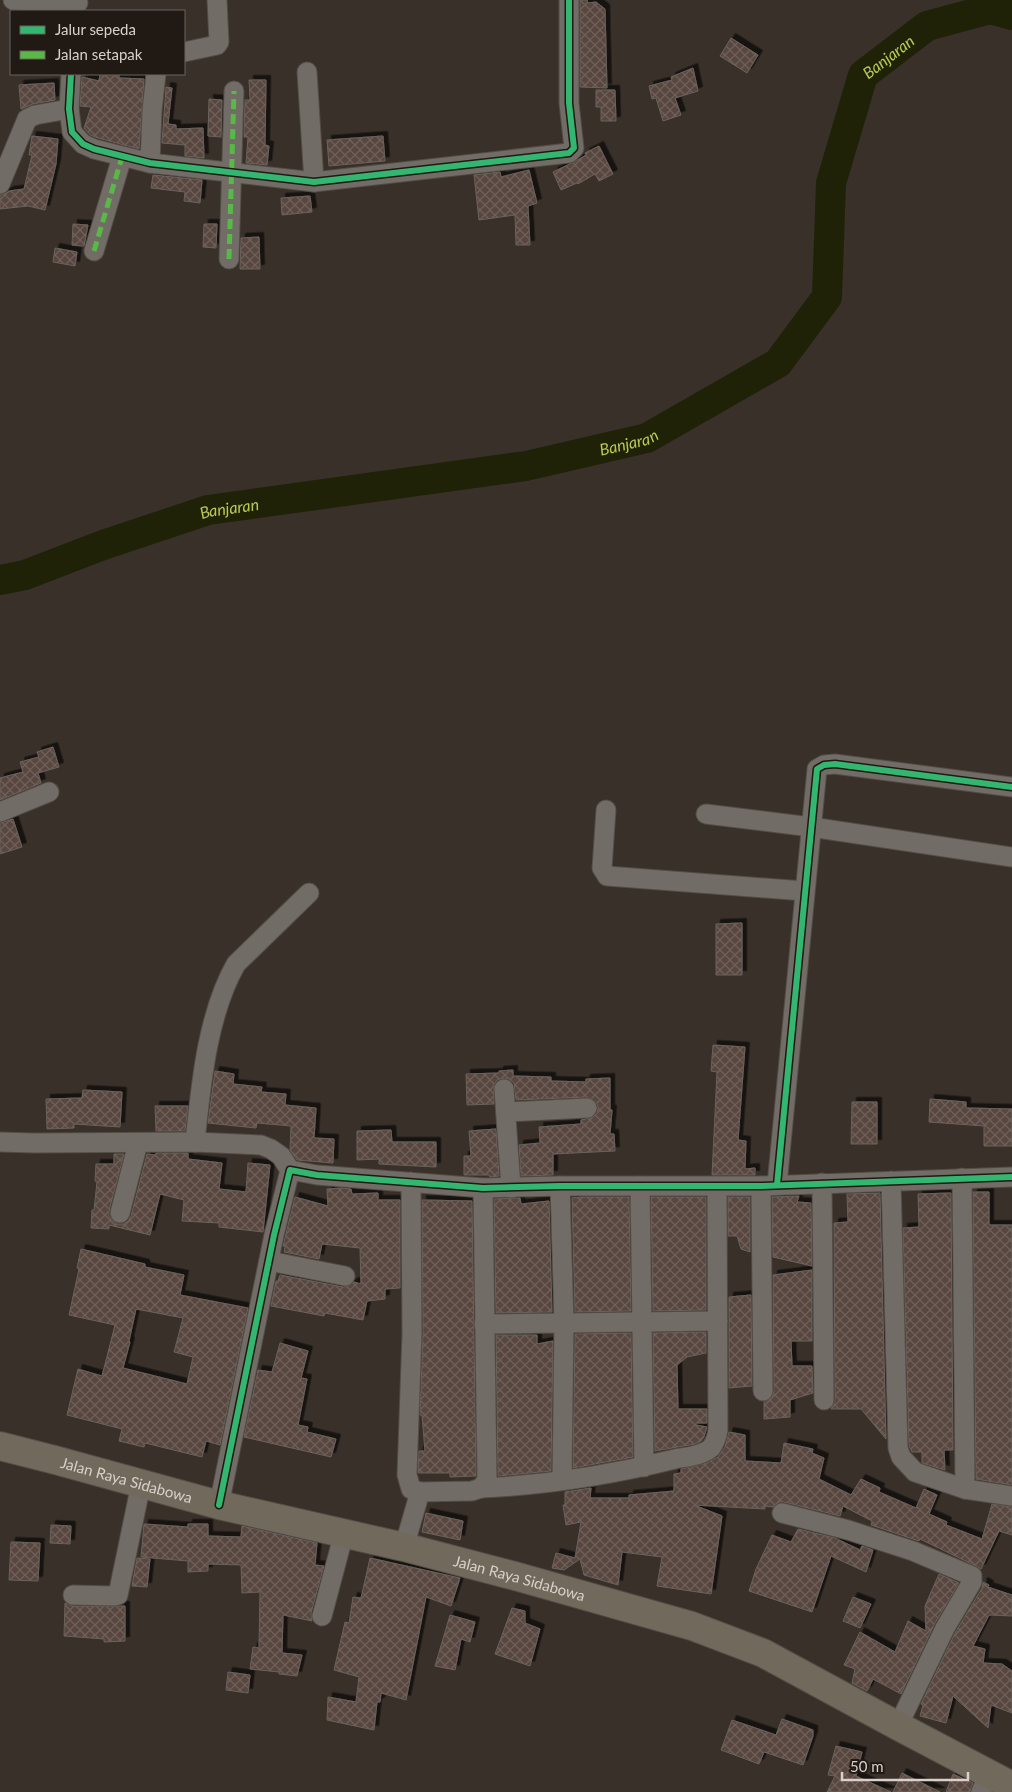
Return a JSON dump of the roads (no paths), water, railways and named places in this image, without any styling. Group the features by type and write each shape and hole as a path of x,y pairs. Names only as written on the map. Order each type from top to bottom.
{"highway":[{"name":"Jalan Raya Sidabowa","path":"0,1446 219,1505 404,1547 692,1626 763,1653 1001,1783"}],"street":[{"path":"12,0 78,5"},
{"path":"185,52 217,45 219,42 217,0"},
{"path":"70,75 69,109 72,132 83,144 94,149 150,163 314,182 571,151 574,148 569,103 569,0"},
{"path":"307,72 314,182"},
{"path":"150,163 156,75"},
{"path":"229,259 234,91"},
{"path":"0,184 27,118 69,109"},
{"path":"94,251 122,157"},
{"path":"763,1391 769,1186 817,769 824,765 835,764 1012,787"},
{"path":"0,812 49,792"},
{"path":"606,810 602,868 607,876 804,891"},
{"path":"706,814 811,827 1012,857"},
{"path":"195,1142 203,1071 217,1012 228,978 236,964 308,893"},
{"path":"504,1089 512,1188"},
{"path":"506,1112 587,1108"},
{"path":"0,1142 195,1142 261,1146 272,1149 281,1156 290,1170 269,1261 219,1505"},
{"path":"120,1213 138,1143"},
{"path":"290,1170 483,1188 769,1186 1012,1177"},
{"path":"962,1178 965,1489"},
{"path":"891,1181 898,1448 901,1457 915,1472 965,1489 1012,1496"},
{"path":"411,1182 412,1333 407,1475 412,1489 420,1492 472,1492 481,1488 530,1486 644,1467 703,1452 712,1447 718,1430 717,1186"},
{"path":"822,1183 824,1400"},
{"path":"560,1186 564,1323 562,1480"},
{"path":"640,1186 644,1467"},
{"path":"481,1488 487,1480 483,1188"},
{"path":"269,1261 345,1276"},
{"path":"484,1324 718,1321"},
{"path":"73,1595 118,1595 141,1484"},
{"path":"404,1547 420,1492"},
{"path":"782,1513 848,1530 904,1548 972,1576 972,1582 945,1628 898,1726"},
{"path":"322,1616 344,1533"}],"waterway":[{"name":"Banjaran","path":"0,580 25,575 103,545 208,510 526,466 647,438 778,363 827,297 831,183 863,75 927,26 990,9 1012,15"}]}
